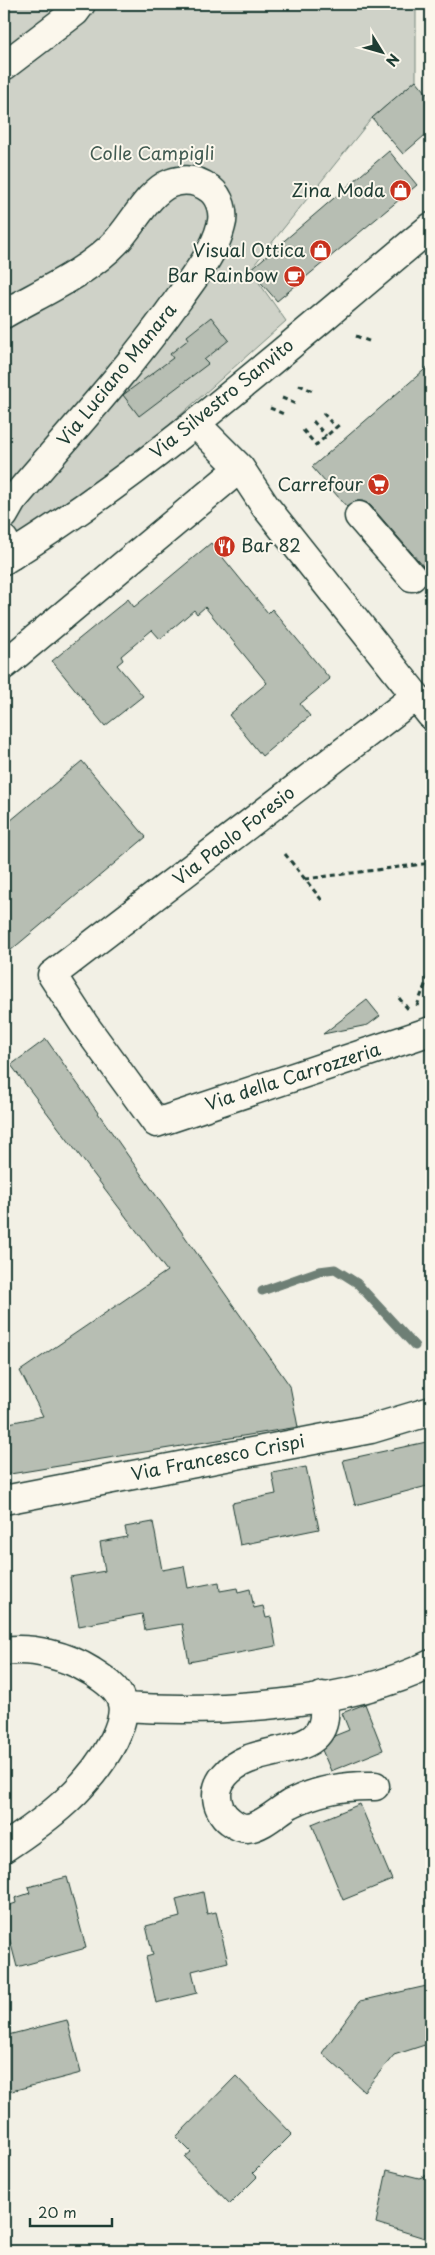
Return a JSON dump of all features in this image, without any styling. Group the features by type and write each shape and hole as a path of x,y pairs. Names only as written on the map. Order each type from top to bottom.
{"street":[{"path":"4,66 75,12 80,4"},
{"name":"Via Luciano Manara","path":"4,314 98,260 117,241 148,201 169,184 187,180 203,184 216,193 222,207 222,224 214,244 186,288 154,333 12,501 4,515"},
{"name":"Via Silvestro Sanvito","path":"7,552 72,515 196,424 431,227"},
{"path":"196,424 240,468 265,506 423,706"},
{"path":"4,665 240,468"},
{"path":"359,516 412,576"},
{"name":"Via Paolo Foresio","path":"156,1123 84,1024 52,976 423,706"},
{"name":"Via della Carrozzeria","path":"156,1123 422,1023"},
{"name":"Via Francesco Crispi","path":"4,1500 371,1429 431,1411"},
{"path":"4,1651 41,1652 74,1662 105,1680 116,1690 123,1708 120,1724 112,1744 94,1773 81,1788 50,1815 4,1848"},
{"path":"123,1708 209,1709 322,1696 392,1680 431,1664"},
{"path":"322,1696 326,1712 323,1727 317,1736 300,1746 240,1762 220,1782 217,1800 220,1809 231,1822 239,1827 248,1828 259,1824 303,1798 319,1792 348,1787 375,1786"}],"path":[{"path":"356,336 371,342"},
{"path":"299,385 313,391"},
{"path":"282,398 296,404"},
{"path":"270,408 284,414"},
{"path":"323,413 336,428"},
{"path":"313,421 326,436"},
{"path":"303,430 316,445 340,424"},
{"path":"285,854 324,903"},
{"path":"305,880 431,863"},
{"path":"422,1023 431,969"}],"green space":[{"name":"Colle Campigli","path":"4,4 418,4 416,6 416,80 372,118 250,270 286,321 104,483 4,549"}],"building":[{"path":"416,80 431,98 431,130 403,154 372,118"},
{"path":"389,151 417,185 277,301 250,270"},
{"path":"211,317 229,340 204,360 208,364 139,416 123,395 173,358 170,354 189,339 187,336"},
{"name":"Carrefour","path":"431,364 431,590 426,584 427,575 424,567 371,506 365,501 357,501 347,507 312,467"},
{"path":"211,543 268,613 272,609 330,679 300,704 310,716 262,756 229,715 267,683 205,607 197,614 194,610 160,639 152,630 121,656 123,660 117,665 143,696 105,726 52,661 128,599 134,607"},
{"path":"82,761 146,837 4,956 4,826"},
{"path":"367,1000 380,1016 368,1025 323,1034"},
{"path":"46,1039 290,1386 298,1427 4,1475 4,1424 43,1416 20,1371 167,1271 11,1065"},
{"path":"431,1441 431,1485 355,1505 343,1460"},
{"path":"306,1467 319,1529 240,1545 232,1503 276,1494 272,1473"},
{"path":"153,1522 162,1570 184,1566 188,1588 219,1582 220,1591 237,1588 238,1592 250,1589 254,1608 263,1606 266,1618 271,1617 276,1646 189,1662 182,1624 145,1630 142,1614 79,1626 70,1577 105,1571 100,1542 127,1537 125,1527"},
{"path":"365,1704 383,1750 331,1771 322,1750 334,1736 349,1730 342,1713"},
{"path":"360,1804 392,1880 343,1900 312,1824"},
{"path":"67,1877 86,1948 17,1967 4,1918 4,1907 16,1903 15,1898 30,1893 28,1887"},
{"path":"203,1892 207,1914 216,1912 228,1962 192,1971 197,1993 156,2003 146,1957 153,1955 146,1926 180,1917 176,1899"},
{"path":"431,1985 431,2043 394,2055 364,2091 322,2053 360,2001"},
{"path":"67,2020 81,2073 4,2093 4,2036"},
{"path":"236,2076 292,2134 253,2173 257,2177 230,2204 185,2157 191,2152 176,2137"},
{"path":"387,2170 419,2178 431,2174 431,2240 376,2223"}],"waterway":[{"path":"262,1291 319,1271 335,1269 357,1283 415,1346"}],"place":[{"name":"Zina Moda","path":"401,191"},
{"name":"Visual Ottica","path":"321,251"},
{"name":"Bar Rainbow","path":"294,276"},
{"name":"Carrefour","path":"379,485"},
{"name":"Bar 82","path":"225,546"}]}
